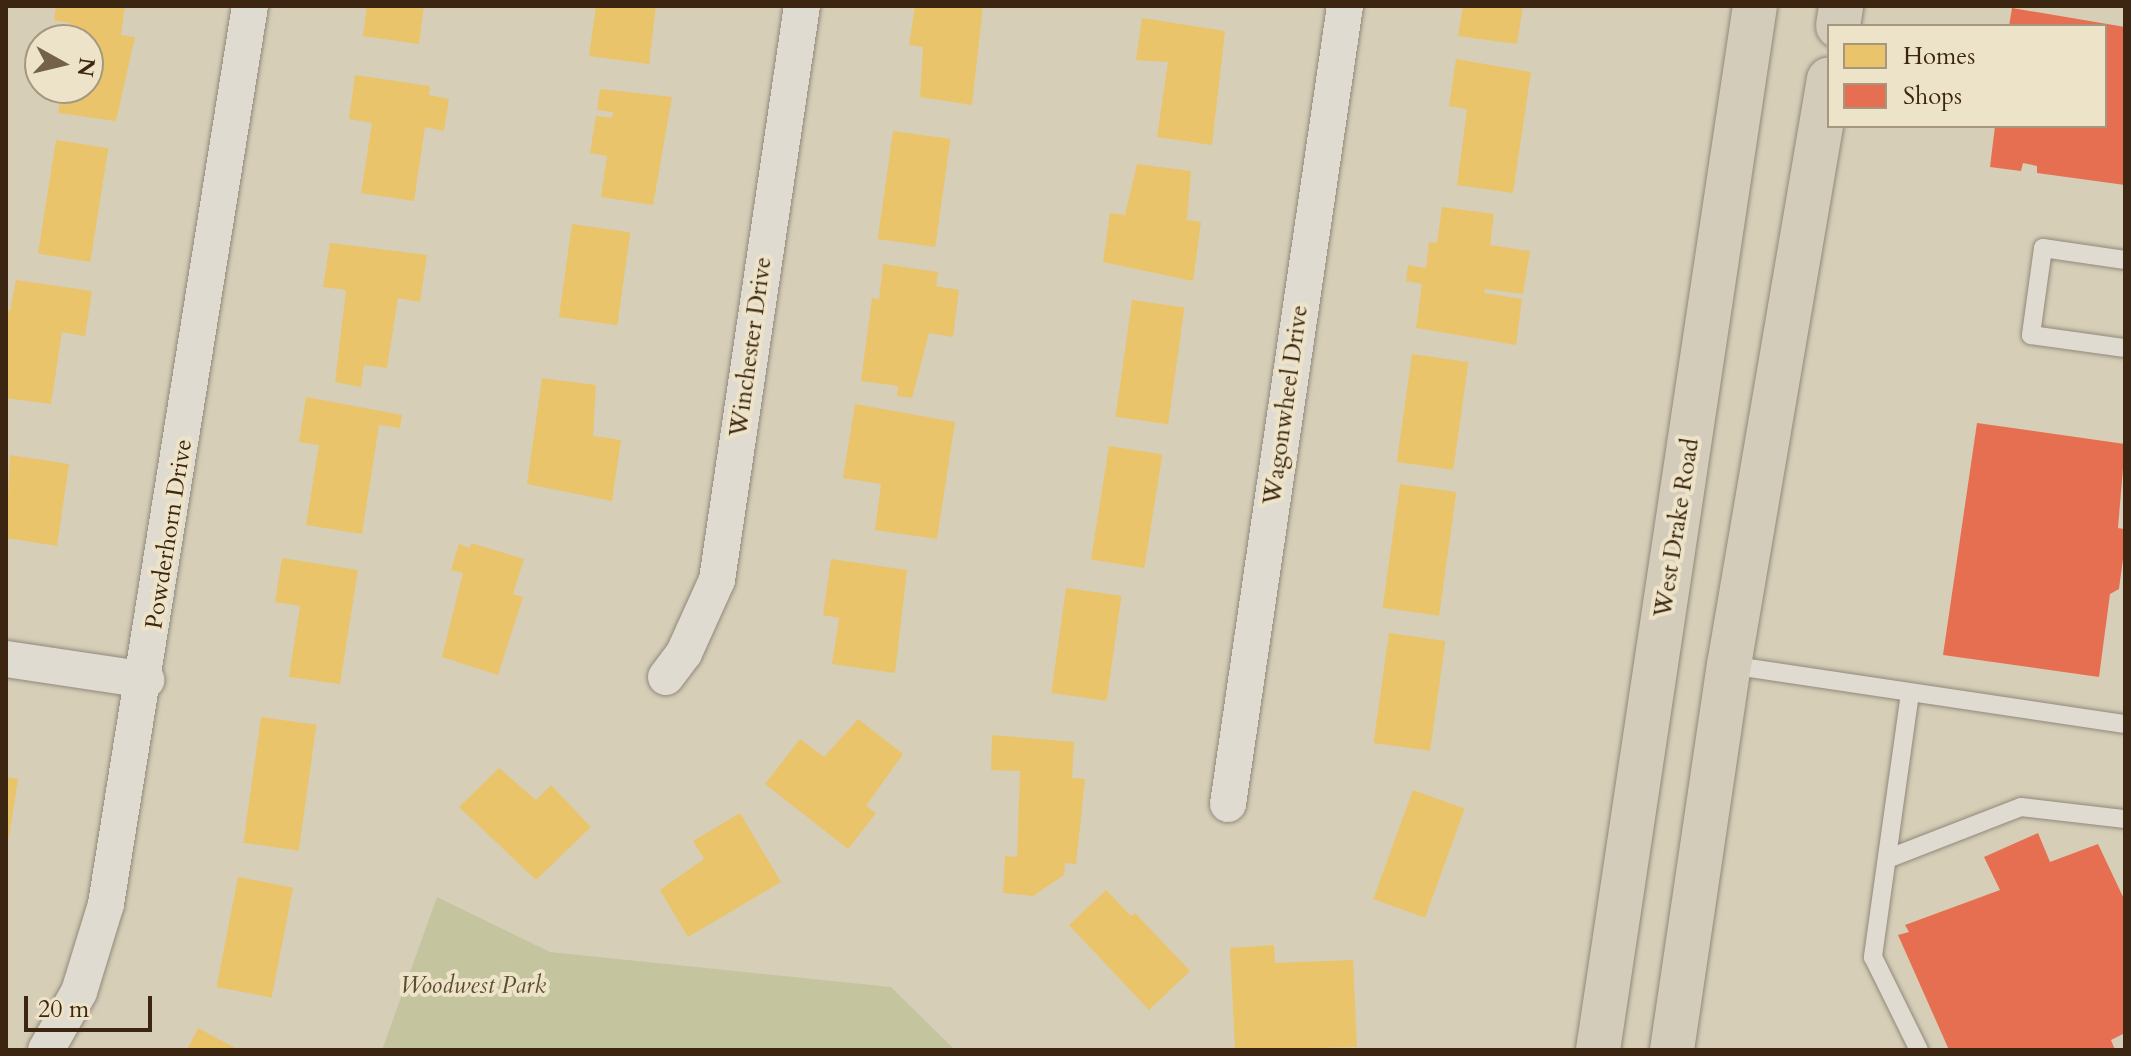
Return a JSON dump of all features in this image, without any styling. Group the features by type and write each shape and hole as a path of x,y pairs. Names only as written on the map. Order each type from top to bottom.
{"main road":[{"name":"West Drake Road","path":"1598,1050 1755,6"},
{"path":"1672,1050 1729,665 1827,91"}],"street":[{"name":"Powderhorn Drive","path":"46,1050 94,955 146,680 250,6"},
{"name":"Winchester Drive","path":"666,677 684,653 717,580 802,6"},
{"name":"Wagonwheel Drive","path":"1228,804 1345,6"},
{"path":"6,659 146,680"}],"lane":[{"path":"2125,260 2043,248 2031,335 2125,348"},
{"path":"1729,665 2125,724"},
{"path":"1910,693 1873,957 1919,1050"},
{"path":"1887,859 2021,807 2125,819"}],"green space":[{"name":"Woodwest Park","path":"437,897 550,952 891,987 955,1050 382,1050"}],"building: Homes":[{"path":"56,6 125,6 121,35 135,37 116,121 58,113 59,104 104,104 104,24 70,24 54,20"},
{"path":"367,6 424,6 419,44 363,36"},
{"path":"596,6 656,6 649,64 589,56"},
{"path":"915,6 983,6 972,105 920,97 923,47 909,45"},
{"path":"1463,6 1523,6 1517,44 1458,36"},
{"path":"1142,18 1225,31 1212,145 1157,137 1168,62 1136,60"},
{"path":"1456,59 1531,72 1513,193 1457,185 1467,109 1449,106"},
{"path":"355,75 430,86 429,95 449,99 444,131 425,127 414,201 361,193 372,123 349,119"},
{"path":"600,89 672,97 653,205 601,197 607,156 590,153 596,116 612,118 613,112 597,110"},
{"path":"893,131 950,139 935,247 878,239"},
{"path":"56,140 108,148 90,262 38,254"},
{"path":"1137,164 1191,171 1187,220 1201,222 1193,281 1103,262 1110,213 1125,215"},
{"path":"1442,207 1494,214 1490,245 1530,251 1523,294 1485,289 1484,293 1522,299 1516,345 1416,328 1422,284 1406,281 1408,265 1426,268 1429,242 1437,243"},
{"path":"572,224 630,232 617,325 559,317"},
{"path":"330,243 427,255 420,302 398,298 387,368 364,365 361,387 335,382 346,290 323,287"},
{"path":"883,264 938,272 936,286 959,290 953,337 929,333 912,398 897,396 898,386 861,381 872,298 879,299"},
{"path":"16,280 92,291 85,336 62,332 51,404 6,398 6,310 10,311"},
{"path":"1132,300 1184,307 1168,424 1116,417"},
{"path":"1412,354 1468,362 1453,470 1397,462"},
{"path":"542,378 596,385 593,436 621,440 612,501 527,484"},
{"path":"306,397 402,415 400,428 379,425 362,534 306,525 319,445 299,442"},
{"path":"855,404 955,422 937,539 875,530 881,484 843,478"},
{"path":"1109,446 1162,454 1144,568 1091,560"},
{"path":"10,455 69,464 57,546 6,538"},
{"path":"1400,484 1456,492 1439,616 1383,608"},
{"path":"471,543 524,559 513,594 523,597 498,675 442,657 463,573 451,570 459,544 470,548"},
{"path":"282,558 358,570 340,684 289,677 300,606 275,602"},
{"path":"831,559 907,570 895,673 832,664 839,618 823,615"},
{"path":"1066,588 1121,596 1107,701 1051,693"},
{"path":"1389,633 1445,641 1430,751 1374,743"},
{"path":"261,717 316,725 299,851 243,843"},
{"path":"858,719 903,754 866,806 876,813 848,849 765,784 800,739 824,757"},
{"path":"992,735 1074,742 1072,778 1085,779 1076,864 1065,863 1064,875 1033,896 1003,893 1005,856 1017,857 1020,771 991,770"},
{"path":"499,768 536,800 551,785 591,827 536,880 459,807"},
{"path":"6,777 18,779 9,838 6,838"},
{"path":"1413,790 1465,809 1425,918 1373,899"},
{"path":"740,813 781,882 688,937 660,890 704,859 693,841"},
{"path":"238,877 293,888 272,998 217,987"},
{"path":"1106,890 1131,916 1135,913 1190,971 1149,1010 1069,925"},
{"path":"1274,945 1275,963 1353,960 1357,1047 1235,1050 1230,948"},
{"path":"198,1028 239,1050 187,1050"}],"building: Shops":[{"path":"2012,8 2125,27 2125,185 2037,173 2037,166 2023,163 2021,171 1990,167 1995,128 2107,128 2107,24 2009,24"},
{"path":"1977,423 2125,444 2118,528 2124,529 2125,543 2119,589 2110,594 2099,677 1943,655"},
{"path":"2038,833 2050,862 2098,844 2125,901 2125,1033 2111,1040 2115,1050 1949,1050 1898,935 1909,932 1905,925 2000,890 1984,857"}]}
